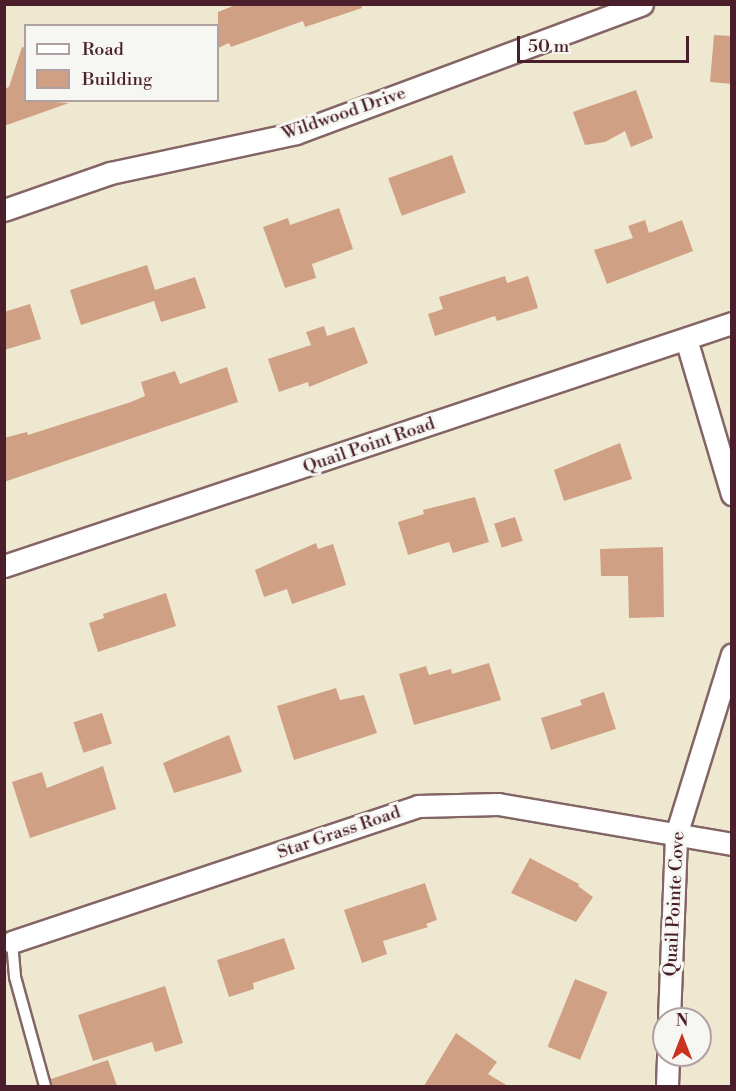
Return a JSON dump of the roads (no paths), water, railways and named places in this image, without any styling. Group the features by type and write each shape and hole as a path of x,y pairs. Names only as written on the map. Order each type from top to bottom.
{"street":[{"name":"Wildwood Drive","path":"4,210 110,173 296,133 642,4"},
{"name":"Quail Point Road","path":"4,566 732,322"},
{"path":"686,339 732,494"},
{"name":"Quail Pointe Cove","path":"669,1007 676,835 732,654"},
{"name":"Star Grass Road","path":"12,942 418,806 498,804 732,844"},
{"path":"667,1086 668,1067"}],"lane":[{"path":"12,942 15,977 45,1086"}]}
